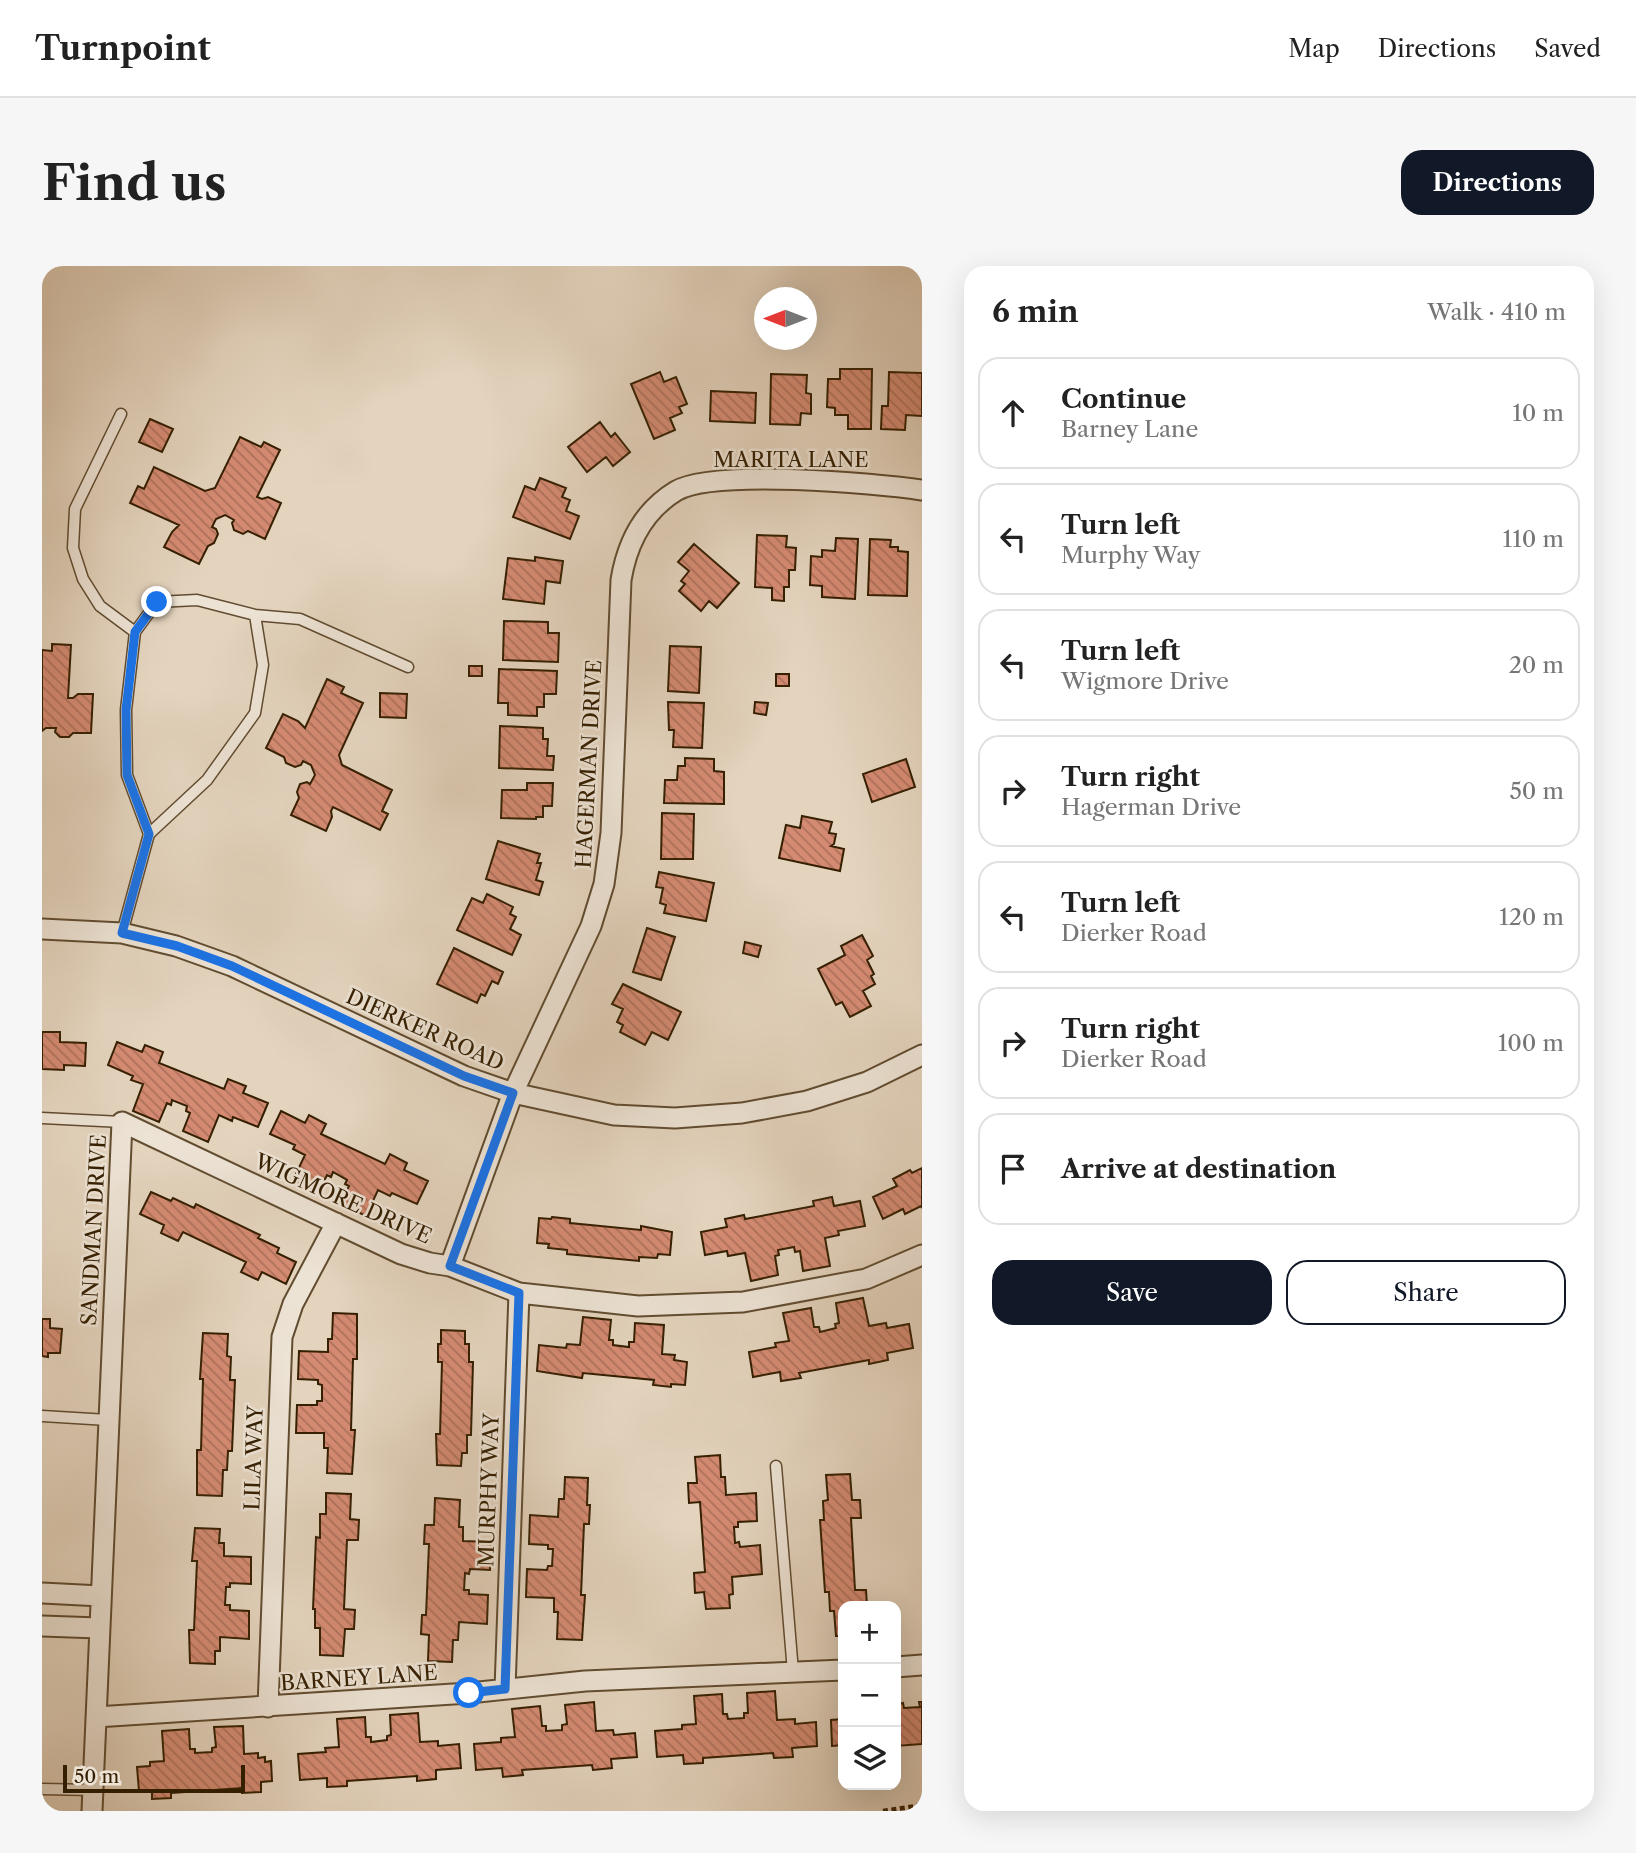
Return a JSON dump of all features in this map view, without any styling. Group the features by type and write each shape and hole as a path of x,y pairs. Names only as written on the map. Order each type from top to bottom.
{"street":[{"name":"MARITA LANE","path":"664,500 677,490 699,483 737,480 879,484 922,490"},
{"name":"HAGERMAN DRIVE","path":"450,1266 513,1093 591,926 604,884 611,834 621,580 625,557 634,536 646,516 664,500"},
{"name":"DIERKER ROAD","path":"42,929 122,933 177,946 232,966 464,1076 513,1093 614,1115 675,1118 742,1113 807,1101 867,1082 922,1055"},
{"name":"WIGMORE DRIVE","path":"122,1122 401,1254 450,1266 519,1293 638,1306 743,1302 866,1279 922,1255"},
{"name":"SANDMAN DRIVE","path":"92,1811 122,1122"},
{"name":"LILA WAY","path":"268,1707 282,1337 293,1304 337,1223"},
{"name":"MURPHY WAY","path":"505,1689 519,1293"},
{"path":"42,1593 101,1597"},
{"path":"42,1626 99,1628"},
{"path":"901,1667 922,1665"},
{"name":"BARNEY LANE","path":"96,1717 268,1707 585,1681 838,1670"}],"lane":[{"path":"121,414 75,509 73,548 83,579 100,606 135,632"},
{"path":"149,834 127,775 126,710 135,632 157,602 197,600 255,615 300,619 408,667"},
{"path":"122,933 149,834 207,780 255,713 263,665 255,615"},
{"name":"SANDMAN DRIVE","path":"42,1118 122,1122"},
{"path":"42,1416 108,1420"},
{"path":"776,1466 793,1672"},
{"path":"42,1789 93,1790"}],"path":[{"path":"883,1811 922,1805"}],"building":[{"path":"840,369 872,369 871,429 848,429 848,415 835,415 835,408 827,407 828,379 840,379"},
{"path":"660,372 664,382 676,377 687,404 679,407 682,413 670,418 675,430 654,439 631,384"},
{"path":"889,372 922,373 922,416 906,415 905,430 881,429 882,406 888,406"},
{"path":"771,374 807,375 806,393 811,394 811,414 801,413 800,425 770,424"},
{"path":"711,391 756,393 755,423 710,421"},
{"path":"150,419 173,429 162,452 139,442"},
{"path":"600,422 611,437 615,433 630,452 613,466 606,457 587,472 568,447"},
{"path":"240,437 261,447 264,442 280,450 257,497 268,497 281,503 265,539 248,531 243,534 234,530 234,520 225,515 216,519 212,527 218,534 199,564 164,547 179,525 130,503 138,486 144,489 154,467 205,491 215,488"},
{"path":"540,478 566,488 562,497 570,500 566,511 579,516 570,539 513,517 525,486 535,490"},
{"path":"757,535 787,536 786,547 796,548 795,570 789,570 789,587 784,587 784,601 772,600 772,588 755,587"},
{"path":"836,538 858,539 855,599 822,597 822,586 810,585 811,556 822,557 822,550 835,551"},
{"path":"870,539 891,540 890,547 898,547 898,551 908,552 907,596 868,595"},
{"path":"694,544 739,583 717,608 709,601 701,611 679,591 685,584 681,581 689,571 678,562"},
{"path":"535,557 563,561 560,583 546,581 544,604 503,599 508,558 535,561"},
{"path":"504,621 548,622 548,633 559,633 558,662 503,660"},
{"path":"52,644 71,645 68,698 78,694 93,694 91,733 73,733 69,737 60,737 55,732 56,728 42,731 42,650 52,651"},
{"path":"670,646 701,647 699,693 668,691"},
{"path":"469,666 482,666 482,676 469,676"},
{"path":"499,669 557,671 556,694 544,694 544,707 537,707 537,716 508,715 508,703 498,703"},
{"path":"776,674 789,674 789,686 776,686"},
{"path":"327,679 344,687 341,693 363,703 339,755 342,765 392,790 382,811 388,814 380,830 333,807 326,831 291,815 299,798 297,792 300,784 310,784 315,775 311,765 303,761 295,767 286,763 284,757 266,748 283,714 298,721 305,728"},
{"path":"380,693 407,694 406,718 380,717"},
{"path":"668,702 704,703 702,748 673,747 674,730 669,730"},
{"path":"755,702 768,703 766,715 754,713"},
{"path":"500,726 543,728 543,739 548,739 547,756 554,756 553,770 499,768"},
{"path":"685,758 714,759 714,771 724,772 724,804 664,803 665,780 677,780 678,766 685,766"},
{"path":"906,759 915,787 872,802 863,774"},
{"path":"527,783 553,783 552,806 543,806 543,817 536,819 501,818 502,790 527,790"},
{"path":"662,813 694,814 693,859 661,859"},
{"path":"802,816 832,822 829,833 836,834 831,846 844,849 840,871 779,858 786,825 800,828"},
{"path":"498,841 540,854 537,863 541,863 536,880 543,882 539,895 486,879"},
{"path":"659,872 714,883 706,921 664,913 666,905 660,903 663,888 656,887"},
{"path":"487,894 513,907 510,914 516,917 510,929 521,935 512,955 457,930 472,898 483,903"},
{"path":"647,928 675,937 661,980 633,972"},
{"path":"862,935 873,956 867,960 874,974 871,976 875,984 863,991 871,1006 850,1017 842,1002 836,1005 818,969 845,955 841,946"},
{"path":"745,942 761,946 758,957 743,953"},
{"path":"454,948 503,972 498,984 492,981 485,996 481,994 477,1003 437,984"},
{"path":"623,984 681,1012 668,1040 652,1032 645,1045 620,1032 623,1025 617,1022 623,1009 612,1004"},
{"path":"42,1032 60,1032 60,1042 86,1043 85,1066 64,1065 64,1070 42,1069"},
{"path":"117,1042 142,1052 145,1045 163,1052 159,1063 224,1089 228,1079 246,1086 243,1093 268,1103 258,1127 233,1117 232,1121 219,1115 208,1142 183,1131 190,1113 186,1111 187,1106 172,1100 171,1105 167,1103 159,1122 133,1111 143,1084 131,1080 133,1076 108,1065"},
{"path":"281,1111 305,1123 309,1115 326,1124 321,1134 385,1164 390,1154 407,1163 404,1170 428,1181 417,1204 378,1190 366,1216 341,1204 349,1186 345,1184 347,1180 333,1172 331,1177 327,1175 318,1193 293,1180 305,1155 293,1149 295,1145 270,1134"},
{"path":"922,1168 922,1208 921,1206 905,1214 903,1209 883,1219 873,1197 897,1186 893,1179 910,1170 912,1173"},
{"path":"151,1192 194,1208 196,1204 260,1235 258,1238 279,1248 277,1253 296,1262 286,1284 262,1272 258,1280 241,1272 246,1262 183,1232 178,1241 161,1233 164,1225 140,1214"},
{"path":"832,1197 834,1206 860,1201 865,1226 838,1231 839,1235 825,1238 830,1266 803,1271 800,1251 795,1252 794,1247 778,1250 779,1255 775,1256 778,1275 751,1281 745,1253 728,1256 727,1251 705,1255 701,1232 727,1227 725,1219 744,1215 745,1219 814,1206 813,1201"},
{"path":"539,1218 570,1219 570,1223 641,1230 641,1226 672,1232 670,1255 658,1254 657,1258 639,1257 639,1261 567,1254 567,1250 548,1248 549,1244 537,1243"},
{"path":"863,1298 869,1326 886,1323 887,1328 909,1324 913,1348 887,1353 888,1360 869,1364 869,1360 799,1373 801,1378 781,1381 780,1372 753,1377 749,1352 776,1347 775,1343 789,1341 783,1313 811,1308 814,1327 819,1327 820,1332 836,1328 835,1324 839,1323 836,1303"},
{"path":"333,1313 357,1314 357,1359 353,1359 351,1430 355,1430 352,1474 327,1473 328,1448 324,1448 324,1433 296,1433 297,1405 317,1405 317,1401 322,1401 322,1385 318,1384 318,1380 298,1379 299,1351 328,1352 328,1339 332,1339"},
{"path":"583,1317 611,1320 609,1340 613,1340 613,1345 629,1347 629,1342 634,1342 635,1323 664,1325 662,1354 675,1355 674,1360 687,1362 685,1385 671,1384 671,1387 653,1385 654,1380 583,1373 582,1378 537,1371 539,1345 566,1348 567,1344 580,1345"},
{"path":"42,1319 50,1319 50,1328 62,1329 60,1353 48,1353 48,1357 42,1356"},
{"path":"441,1330 465,1331 465,1344 469,1344 469,1362 473,1362 471,1435 467,1435 467,1453 462,1453 461,1466 437,1465 436,1434 440,1434 442,1362 438,1362 438,1344 441,1344"},
{"path":"203,1333 228,1334 230,1380 235,1380 232,1451 228,1451 227,1470 223,1470 222,1496 197,1495 197,1450 201,1450 203,1379 200,1379"},
{"path":"720,1455 721,1477 725,1477 726,1495 756,1493 757,1521 738,1522 738,1527 734,1527 735,1543 739,1542 740,1547 760,1545 762,1574 732,1577 730,1608 706,1609 704,1592 695,1593 694,1573 705,1572 700,1502 689,1503 688,1483 697,1483 695,1457"},
{"path":"850,1474 852,1500 860,1500 861,1518 851,1518 855,1590 866,1590 867,1601 838,1601 838,1636 834,1611 830,1611 829,1592 825,1592 820,1520 824,1520 823,1501 828,1500 826,1475"},
{"path":"565,1477 588,1478 587,1505 590,1505 589,1524 584,1524 581,1595 585,1595 582,1640 557,1639 558,1612 554,1612 554,1598 526,1597 527,1569 547,1570 548,1566 552,1566 553,1549 548,1549 548,1545 529,1544 530,1515 558,1517 559,1499 564,1499"},
{"path":"326,1493 351,1494 350,1519 359,1520 358,1540 347,1540 344,1609 355,1610 354,1629 345,1629 343,1656 320,1655 320,1628 315,1628 313,1609 316,1537 320,1538 320,1514 326,1514"},
{"path":"435,1498 460,1500 459,1527 463,1527 463,1541 491,1542 490,1570 470,1569 469,1574 465,1573 464,1590 469,1590 469,1594 488,1595 487,1624 459,1622 458,1640 453,1640 452,1662 428,1661 429,1635 421,1634 422,1615 426,1615 429,1544 424,1544 425,1525 434,1525"},
{"path":"195,1528 220,1529 219,1543 224,1543 224,1556 251,1557 251,1584 230,1583 230,1587 226,1587 225,1605 230,1605 230,1610 249,1611 249,1639 220,1637 220,1651 215,1651 215,1664 190,1663 189,1630 194,1630 197,1561 192,1561"},
{"path":"775,1691 777,1720 795,1719 795,1724 816,1722 817,1746 792,1748 793,1757 774,1758 773,1753 703,1758 703,1763 684,1764 683,1755 657,1757 655,1731 682,1729 682,1725 696,1724 694,1696 722,1694 723,1714 727,1714 728,1719 744,1718 744,1713 748,1713 747,1693"},
{"path":"594,1702 596,1731 613,1730 614,1735 635,1733 637,1757 611,1759 612,1768 593,1770 592,1765 522,1770 523,1775 503,1777 502,1768 476,1770 474,1744 501,1742 501,1738 515,1737 512,1709 540,1706 542,1726 546,1726 546,1731 562,1730 562,1725 567,1724 565,1705"},
{"path":"919,1702 922,1702 922,1744 901,1746 901,1704 904,1708 920,1707"},
{"path":"418,1713 420,1742 438,1741 438,1746 459,1744 461,1768 436,1770 436,1779 417,1781 417,1776 347,1781 347,1786 327,1787 327,1778 300,1780 298,1754 326,1752 325,1748 339,1747 337,1719 365,1717 366,1737 371,1737 371,1742 387,1740 387,1736 391,1735 390,1715"},
{"path":"838,1719 838,1745 832,1746 831,1720"},
{"path":"243,1726 244,1754 258,1753 258,1758 265,1757 265,1762 271,1761 272,1781 261,1782 261,1792 242,1793 242,1788 171,1793 171,1798 152,1799 152,1790 139,1791 137,1767 164,1761 162,1731 189,1729 190,1749 195,1749 195,1753 212,1752 212,1748 216,1747 214,1727"}],"route":[{"path":"157,602 135,632 126,710 127,775 149,834 122,933 177,946 232,966 464,1076 513,1093 450,1266 519,1293 505,1689 469,1693"}]}
